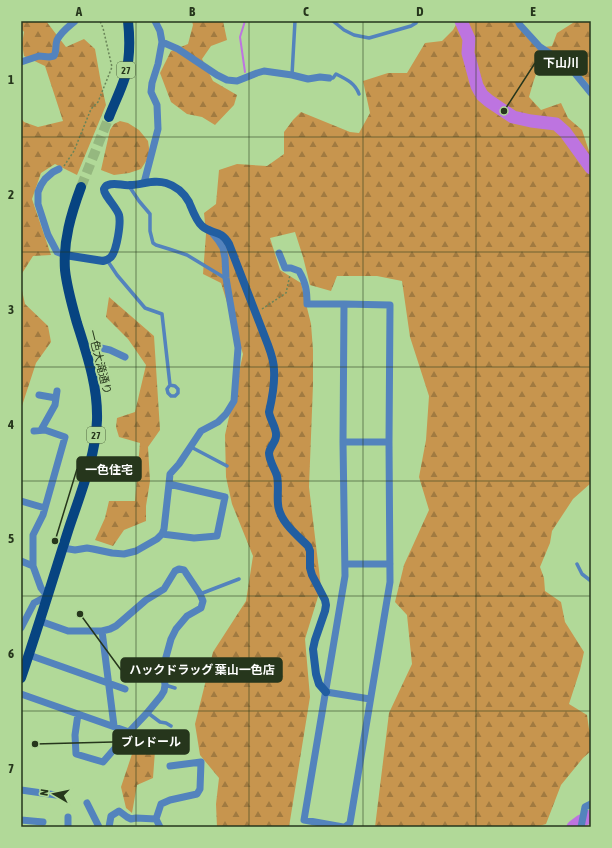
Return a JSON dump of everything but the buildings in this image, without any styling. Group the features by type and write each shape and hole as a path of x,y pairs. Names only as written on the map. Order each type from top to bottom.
{"main road":[{"name":"27","path":"109,117 125,77 128,64 128,21"},
{"name":"一色大滝通り","path":"21,678 85,478 95,442 97,403 93,377 73,307 65,270 67,235 71,216 81,187"}],"street":[{"path":"21,62 39,56 54,56 57,42 65,30 75,21"},
{"path":"144,183 158,129 157,105 151,92 162,42 160,31 155,21"},
{"path":"518,21 540,47 569,66 591,93"},
{"path":"162,42 178,49 217,76 227,80 237,81 264,71 308,79 320,77 329,78"},
{"path":"59,170 53,172 45,178 38,192 38,204 48,236 57,252 65,255 107,260 112,256 116,248 120,222 118,214 104,192 104,189 109,184 128,186 156,181 166,183 182,192 199,224 221,234 229,244 268,345 274,370 274,384 269,412 276,435 276,440 269,452 278,481 279,513 283,520 308,546 310,551 310,568 312,575 325,600 325,611 313,649 316,674 319,684 326,692 370,699"},
{"path":"63,548 74,550 93,548 112,553 124,554 136,551 157,539 162,534 164,529 170,474 179,464 202,431 218,422 226,414 234,401 238,348 226,278 223,248 210,230"},
{"path":"279,253 285,268 291,268 299,271 304,280 307,293 307,304 344,304 390,305 390,582 350,823 344,827 303,824 346,564 344,304"},
{"path":"85,348 101,348 110,350 125,357"},
{"path":"21,628 34,603 47,596 33,566 33,536 43,515 65,437 44,430 37,431 55,405 57,394 39,395"},
{"path":"344,442 389,442"},
{"path":"162,534 194,538 217,536 225,497 168,484"},
{"path":"21,502 45,508"},
{"path":"21,560 33,566"},
{"path":"346,564 390,564"},
{"path":"40,621 68,631 102,631 110,629 116,626 146,600 164,589 179,569 184,570 203,601 201,608 186,616 176,629 171,639 163,668 165,685 161,696 103,762 76,754 75,735 78,714"},
{"path":"102,631 114,726"},
{"path":"29,655 125,689"},
{"path":"165,661 194,669"},
{"path":"21,694 129,732"},
{"path":"160,827 156,819 161,804 170,800 197,794 200,789 201,762 170,766"},
{"path":"21,790 56,795"},
{"path":"88,803 99,827"},
{"path":"581,827 584,809 591,804"},
{"path":"109,827 111,816 119,811 127,818 131,819 156,819"},
{"path":"68,817 68,827"},
{"path":"21,820 43,822"}],"lane":[{"path":"292,75 295,21"},
{"path":"333,21 344,30 354,35 369,38 411,26 417,21"},
{"path":"329,78 333,78 336,74 355,85 359,94"},
{"path":"128,186 150,214 150,231 153,243 187,255 226,278"},
{"path":"107,260 117,275 145,308 162,314 170,385"},
{"path":"191,447 227,466"},
{"path":"577,564 582,574 591,581"},
{"path":"200,594 239,579"},
{"path":"165,685 175,688"},
{"path":"147,713 160,722 171,726"}],"path":[{"path":"59,170 65,165 74,150 91,109 98,102 112,67 100,21"},
{"path":"256,314 286,293 291,268"}],"green space":[{"path":"21,21 46,21 66,47 84,39 95,49 106,105 77,175 55,164 41,173 32,199 51,255 33,256 21,275 21,118 24,122 38,127 63,121 45,66 24,56 22,44 24,32 21,28"},
{"path":"192,21 223,21 227,40 211,46 202,59 213,81 237,95 234,105 215,125 202,117 187,114 171,102 160,73 171,51 188,44 193,25"},
{"path":"458,21 517,21 537,48 552,46 557,33 576,21 591,22 591,87 576,69 553,51 543,54 529,97 541,110 561,103 568,118 582,130 591,157 591,483 573,499 552,531 550,543 540,567 544,578 545,591 561,602 565,622 584,652 569,704 587,715 589,729 591,732 591,751 583,758 561,785 546,824 536,827 375,827 389,713 412,664 407,615 395,602 404,565 429,510 419,477 426,440 429,396 410,337 402,281 377,276 337,276 331,291 310,285 295,232 270,238 280,270 301,283 311,324 313,385 309,487 321,587 305,639 310,697 289,827 217,827 216,804 219,778 200,755 195,724 213,652 246,601 253,556 232,504 226,477 225,435 243,354 221,283 203,274 206,234 204,213 216,204 219,170 237,164 267,166 284,154 284,132 301,112 350,132 359,133 370,113 363,81 388,73 407,73 425,43 442,41 453,30"},
{"path":"120,121 128,123 139,130 148,141 150,155 141,169 129,173 114,175 101,170 110,130 114,124"},
{"path":"21,286 25,304 48,326 51,342 36,363 21,409"},
{"path":"109,297 154,336 160,430 148,447 150,481 146,506 146,521 124,530 113,546 95,540 105,518 109,501 135,501 140,443 119,437 116,427 117,418 135,412 146,365 128,339 106,317"},
{"path":"143,747 155,751 153,778 137,785 132,813 126,808 121,787 132,754"}],"waterway":[{"path":"245,21 240,37 245,72"},
{"path":"461,21 469,39 468,53 477,86 482,95 513,117 556,124 565,132 591,168"},
{"path":"573,827 591,816"}],"tunnel":[{"path":"81,187 109,117"}],"place":[{"name":"下山川","path":"504,111"},
{"name":"一色住宅","path":"55,541"},
{"name":"ハックドラッグ 葉山一色店","path":"80,614"},
{"name":"ブレドール","path":"35,744"}]}
